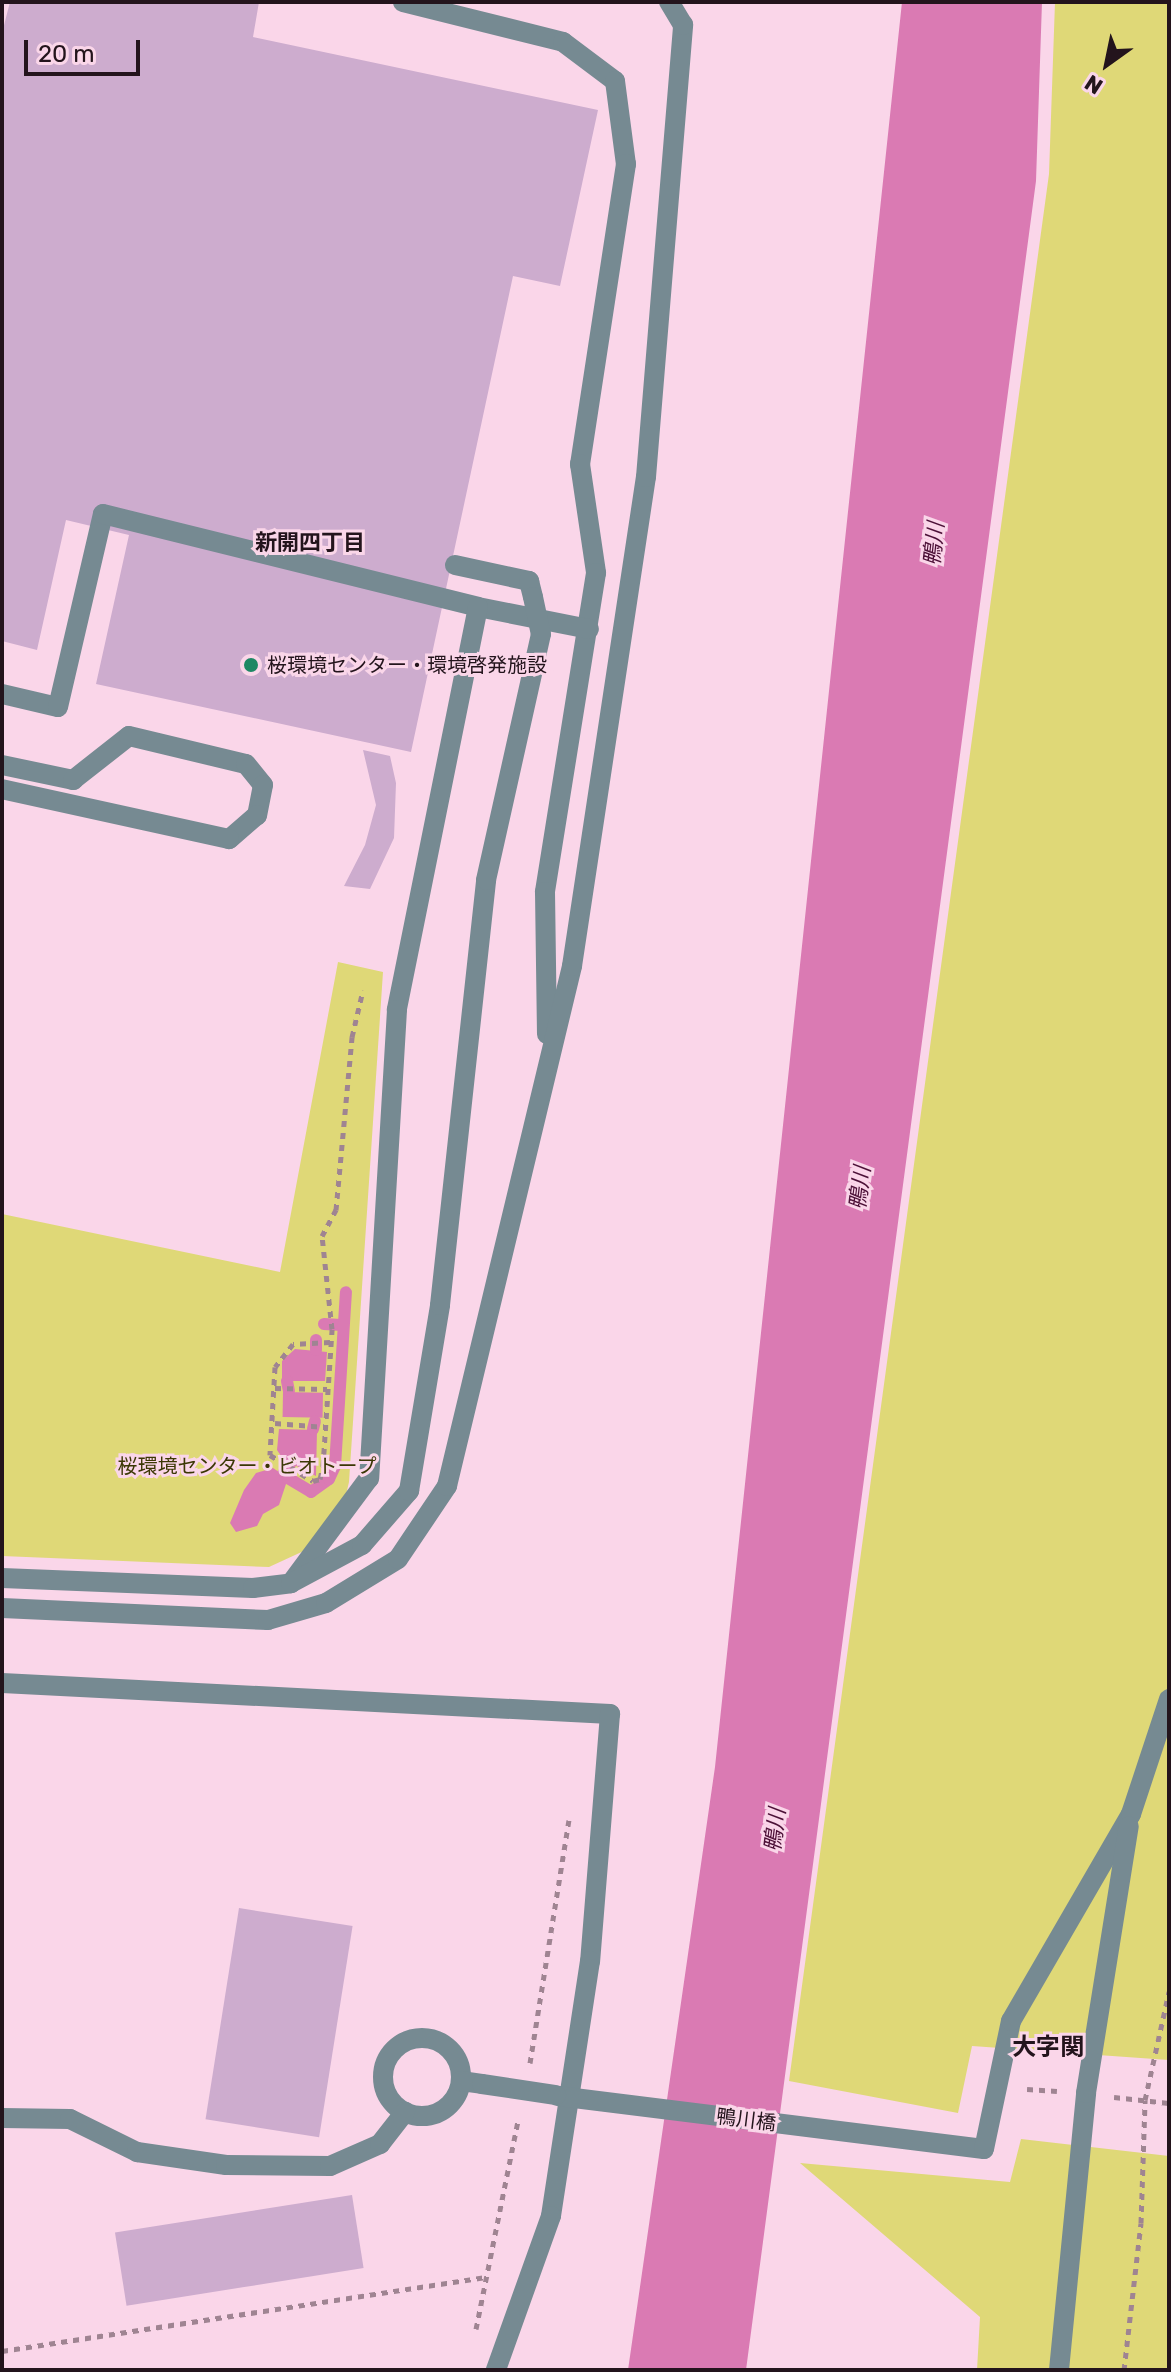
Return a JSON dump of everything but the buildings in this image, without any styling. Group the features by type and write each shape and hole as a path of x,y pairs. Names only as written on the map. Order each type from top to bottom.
{"street":[{"path":"403,2 563,42 615,81 626,164 580,464 596,573 545,892 547,1060"},
{"path":"2,1608 268,1620 326,1603 398,1559 447,1486 510,1237 547,1060 574,950 646,477 683,25 669,2"},
{"path":"2,694 58,707 103,514 478,607 589,629"},
{"path":"2,1578 253,1588 291,1583 362,1545 409,1491 440,1305 486,880 541,634 529,581 455,565"},
{"path":"291,1583 369,1478 397,1010 478,607"},
{"path":"2,765 73,780 129,736 246,764 263,785 257,815 229,839 2,789"},
{"path":"2,1683 610,1714 590,1961 551,2216 496,2370"},
{"path":"1059,2370 1086,2093 1131,1814 1169,1699"},
{"name":"鴨川橋","path":"461,2081 984,2149 1011,2021 1131,1814"},
{"path":"433,2039 445,2045 460,2067 458,2093 441,2111 429,2116 405,2112 387,2095 383,2070 395,2048 406,2041 433,2039"},
{"path":"2,2118 70,2119 137,2152 226,2165 330,2166 380,2144 405,2112"}],"path":[{"path":"330,1342 293,1344 282,1352 275,1388 275,1423 270,1455 296,1473 320,1479 318,1426 327,1411 332,1329 322,1236 336,1210 352,1037 363,990"},
{"path":"275,1388 293,1386 328,1390"},
{"path":"275,1423 318,1426"},
{"path":"530,2067 571,1803"},
{"path":"1124,2370 1141,2223 1145,2100 1169,1992"},
{"path":"475,2342 484,2277 520,2112"},
{"path":"2,2351 484,2277"}],"green space":[{"path":"1055,2 1169,2 1169,2060 972,2046 958,2113 789,2081 1049,174"},
{"name":"桜環境センター・ビオトープ","path":"338,962 383,972 349,1482 341,1516 319,1544 269,1567 2,1556 2,1214 280,1272"},
{"path":"1021,2139 1169,2156 1169,2370 977,2370 980,2317 800,2163 1010,2182"}],"water":[{"name":"鴨川","path":"902,2 1042,2 1036,181 746,2370 628,2370 715,1767"},
{"path":"295,1349 327,1352 325,1381 282,1381 282,1361"},
{"path":"283,1392 323,1393 323,1418 283,1417"},
{"path":"279,1429 317,1430 316,1476 283,1459 277,1450"},
{"path":"273,1468 288,1478 279,1505 263,1514 257,1526 236,1532 230,1523 244,1490 256,1473"}],"waterway":[{"path":"288,1478 311,1492 329,1479 335,1466 346,1292"},
{"path":"324,1324 341,1325"},
{"path":"316,1340 316,1350"},
{"path":"287,1381 289,1391"},
{"path":"313,1429 315,1421"},
{"path":"284,1472 290,1464"}],"place":[{"name":"桜環境センター・環境啓発施設","path":"251,665"}],"district":[{"name":"新開四丁目","path":"310,543"},
{"name":"大字関","path":"1048,2048"}]}
